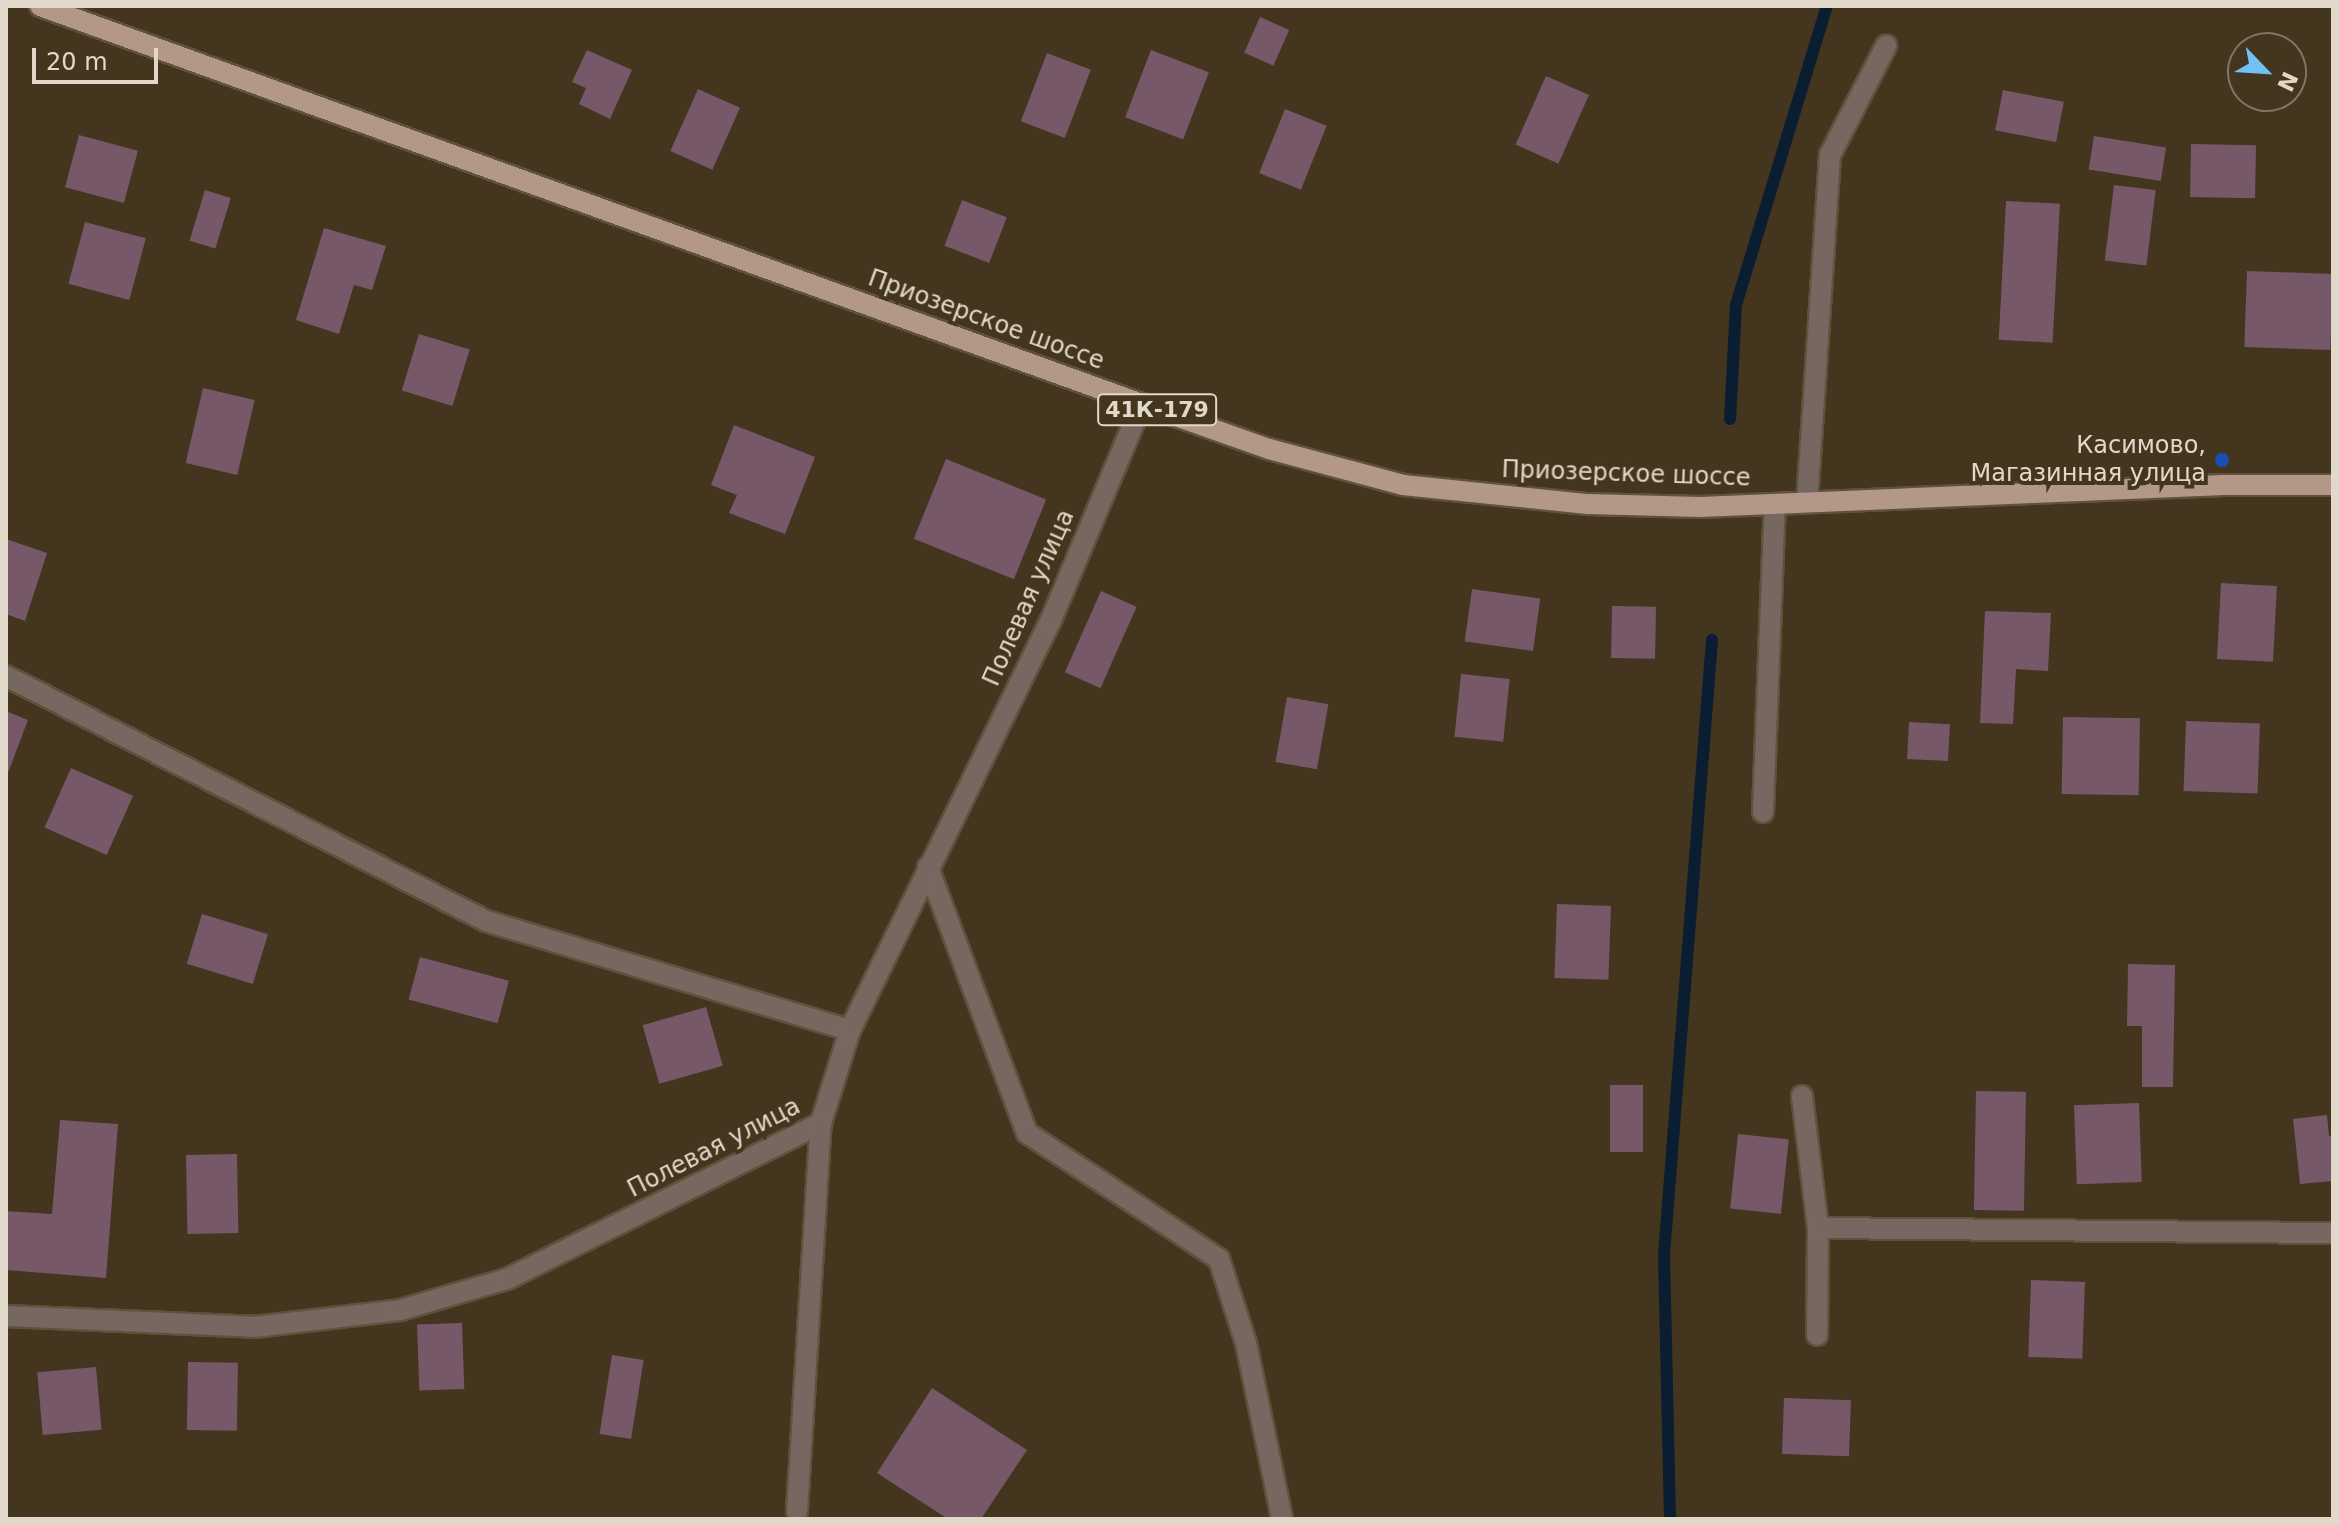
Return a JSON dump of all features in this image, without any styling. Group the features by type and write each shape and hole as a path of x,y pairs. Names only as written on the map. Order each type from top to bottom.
{"main road":[{"name":"Приозерское шоссе","path":"40,6 1269,449 1403,485 1588,504 1700,507 2224,485 2333,485"}],"street":[{"path":"1807,502 1830,155 1886,46"},
{"name":"Полевая улица","path":"6,1316 254,1327 400,1310 507,1279 821,1123 850,1030 1051,620 1142,404"},
{"path":"1763,812 1775,504"},
{"path":"6,676 486,921 850,1030"},
{"path":"928,867 1027,1133 1219,1259 1246,1343 1282,1519"},
{"path":"1802,1096 1818,1228 1817,1335"},
{"path":"797,1511 821,1123"},
{"path":"1818,1228 2333,1233"}],"building":[{"path":"1260,17 1289,30 1273,66 1244,53"},
{"path":"587,50 632,70 610,119 579,104 586,88 572,82"},
{"path":"1151,50 1209,72 1183,139 1125,117"},
{"path":"1047,53 1091,70 1065,138 1021,121"},
{"path":"1546,76 1589,95 1558,164 1515,145"},
{"path":"698,89 740,108 712,170 670,151"},
{"path":"2003,90 2064,102 2056,142 1995,130"},
{"path":"1285,109 1327,126 1301,190 1259,173"},
{"path":"79,135 138,151 124,203 65,187"},
{"path":"2094,136 2166,147 2161,181 2089,170"},
{"path":"2191,144 2256,145 2255,198 2190,197"},
{"path":"2114,185 2156,190 2146,266 2105,260"},
{"path":"205,190 231,198 215,249 190,241"},
{"path":"962,200 1007,217 989,263 944,246"},
{"path":"2006,201 2060,204 2053,343 1999,340"},
{"path":"85,222 146,238 129,300 68,284"},
{"path":"324,228 386,246 372,290 354,285 339,334 296,320"},
{"path":"2247,271 2333,274 2330,350 2244,347"},
{"path":"419,334 470,349 452,406 402,390"},
{"path":"203,388 255,400 237,475 186,463"},
{"path":"734,425 815,457 785,534 729,513 737,495 711,485"},
{"path":"946,459 1046,499 1014,579 914,539"},
{"path":"6,539 47,553 25,621 6,614"},
{"path":"2221,583 2277,586 2273,662 2217,659"},
{"path":"1472,589 1540,599 1533,651 1465,641"},
{"path":"1101,591 1137,607 1100,688 1065,672"},
{"path":"1612,606 1656,607 1655,659 1611,658"},
{"path":"1985,611 2051,613 2048,671 2016,669 2013,724 1980,723"},
{"path":"1461,674 1510,679 1503,742 1454,737"},
{"path":"1287,697 1328,704 1317,769 1276,762"},
{"path":"6,711 28,720 6,778"},
{"path":"2063,717 2140,718 2139,795 2062,794"},
{"path":"2186,721 2260,724 2258,794 2184,791"},
{"path":"1909,722 1950,724 1948,761 1907,759"},
{"path":"71,768 133,796 107,855 45,827"},
{"path":"1557,904 1611,906 1608,980 1554,978"},
{"path":"202,914 268,934 253,984 187,964"},
{"path":"420,957 509,981 497,1023 409,1000"},
{"path":"2128,964 2175,965 2173,1087 2142,1087 2142,1026 2127,1026"},
{"path":"706,1007 723,1066 659,1084 643,1025"},
{"path":"1610,1085 1643,1085 1643,1152 1610,1152"},
{"path":"1976,1091 2026,1092 2024,1211 1974,1210"},
{"path":"2139,1103 2142,1182 2077,1184 2074,1105"},
{"path":"2327,1115 2329,1136 2333,1136 2333,1181 2300,1184 2293,1119"},
{"path":"60,1120 118,1124 106,1278 6,1270 6,1211 52,1214"},
{"path":"1738,1134 1789,1139 1781,1214 1730,1209"},
{"path":"237,1154 238,1233 187,1234 186,1155"},
{"path":"2031,1280 2085,1282 2082,1359 2028,1357"},
{"path":"462,1323 464,1389 419,1391 417,1325"},
{"path":"612,1355 644,1360 631,1439 599,1434"},
{"path":"188,1362 238,1363 237,1431 187,1430"},
{"path":"96,1367 101,1430 43,1435 37,1372"},
{"path":"932,1388 1027,1450 981,1519 948,1519 877,1473"},
{"path":"1784,1398 1851,1400 1849,1456 1782,1454"}],"waterway":[{"path":"1730,419 1736,305 1827,6"},
{"path":"1670,1519 1664,1255 1712,640"}],"place":[{"name":"Касимово, Магазинная улица","path":"2222,460"}]}
